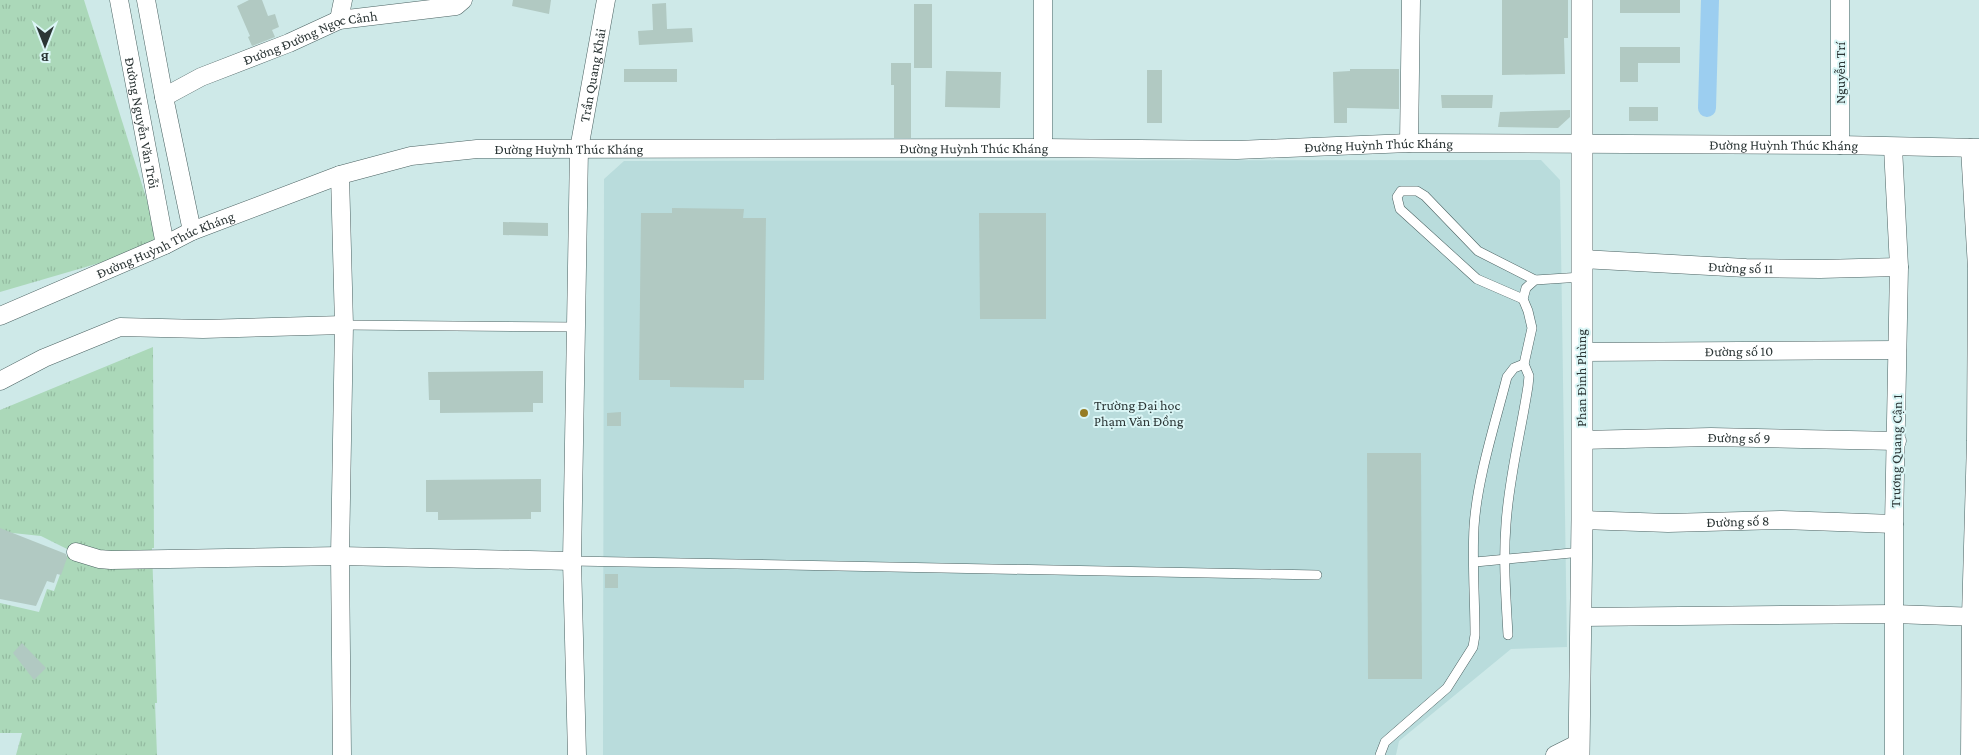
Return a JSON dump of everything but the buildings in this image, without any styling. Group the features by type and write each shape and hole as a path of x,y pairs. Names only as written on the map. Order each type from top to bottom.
{"street":[{"name":"Đường Nguyễn Văn Trỗi","path":"119,0 165,246"},
{"name":"Đường Nguyễn Văn Trỗi","path":"146,0 192,231"},
{"path":"339,20 343,0"},
{"name":"Đường Đường Ngọc Cảnh","path":"164,98 201,77 289,43 339,20 456,6 463,0"},
{"name":"Trần Quang Khải","path":"577,755 572,561 579,150 606,0"},
{"path":"1043,0 1043,148"},
{"path":"1409,143 1411,0"},
{"name":"Phan Đình Phùng","path":"1579,749 1582,552 1582,0"},
{"name":"Nguyễn Trí","path":"1840,0 1840,145"},
{"name":"Đường Huỳnh Thúc Kháng","path":"0,316 165,246 192,231 340,175 411,156 478,149 1043,148 1237,150 1409,143 1840,145 1974,148"},
{"name":"Trương Quang Cận 1","path":"1892,147 1899,267 1894,524 1894,755"},
{"path":"1970,755 1975,617 1977,441 1978,268 1974,148"},
{"path":"340,175 344,325 340,556 342,755"},
{"name":"Đường số 11","path":"1582,268 1820,269 1899,267"},
{"path":"0,381 44,358 120,327 203,328 344,325"},
{"name":"Đường số 10","path":"1581,352 1897,350"},
{"name":"Đường số 9","path":"1581,440 1711,437 1897,441"},
{"name":"Đường số 8","path":"1582,520 1668,523 1782,520 1894,524"},
{"path":"76,552 99,559 111,560 340,556 572,561"},
{"path":"1581,617 1894,614 1975,617"},
{"path":"1555,755 1579,749"}],"lane":[{"path":"1523,298 1477,279 1400,209 1397,197 1402,191 1417,191 1425,196 1478,252 1534,280"},
{"path":"1508,636 1504,559 1509,492 1528,386 1529,376 1524,364 1532,328 1523,298 1526,288 1534,280 1582,268"},
{"path":"344,325 577,327"},
{"path":"1380,755 1385,742 1447,688 1473,647 1475,635 1474,526 1488,449 1507,377 1514,368 1524,364"},
{"path":"1475,562 1582,552"},
{"path":"572,561 1317,575"}],"shaded area":[{"name":"Trường Đại học Phạm Văn Đồng","path":"1541,160 1560,180 1567,647 1511,649 1399,741 1396,755 603,755 604,179 624,161"}],"green space":[{"path":"0,0 84,0 161,245 0,292"},
{"path":"153,347 154,548 152,548 157,755 16,755 22,733 0,733 0,603 39,612 47,589 54,591 69,550 41,536 3,532 0,535 0,410"}],"waterway":[{"path":"1707,108 1710,0"}],"place":[{"name":"Trường Đại học Phạm Văn Đồng","path":"1084,413"}]}
